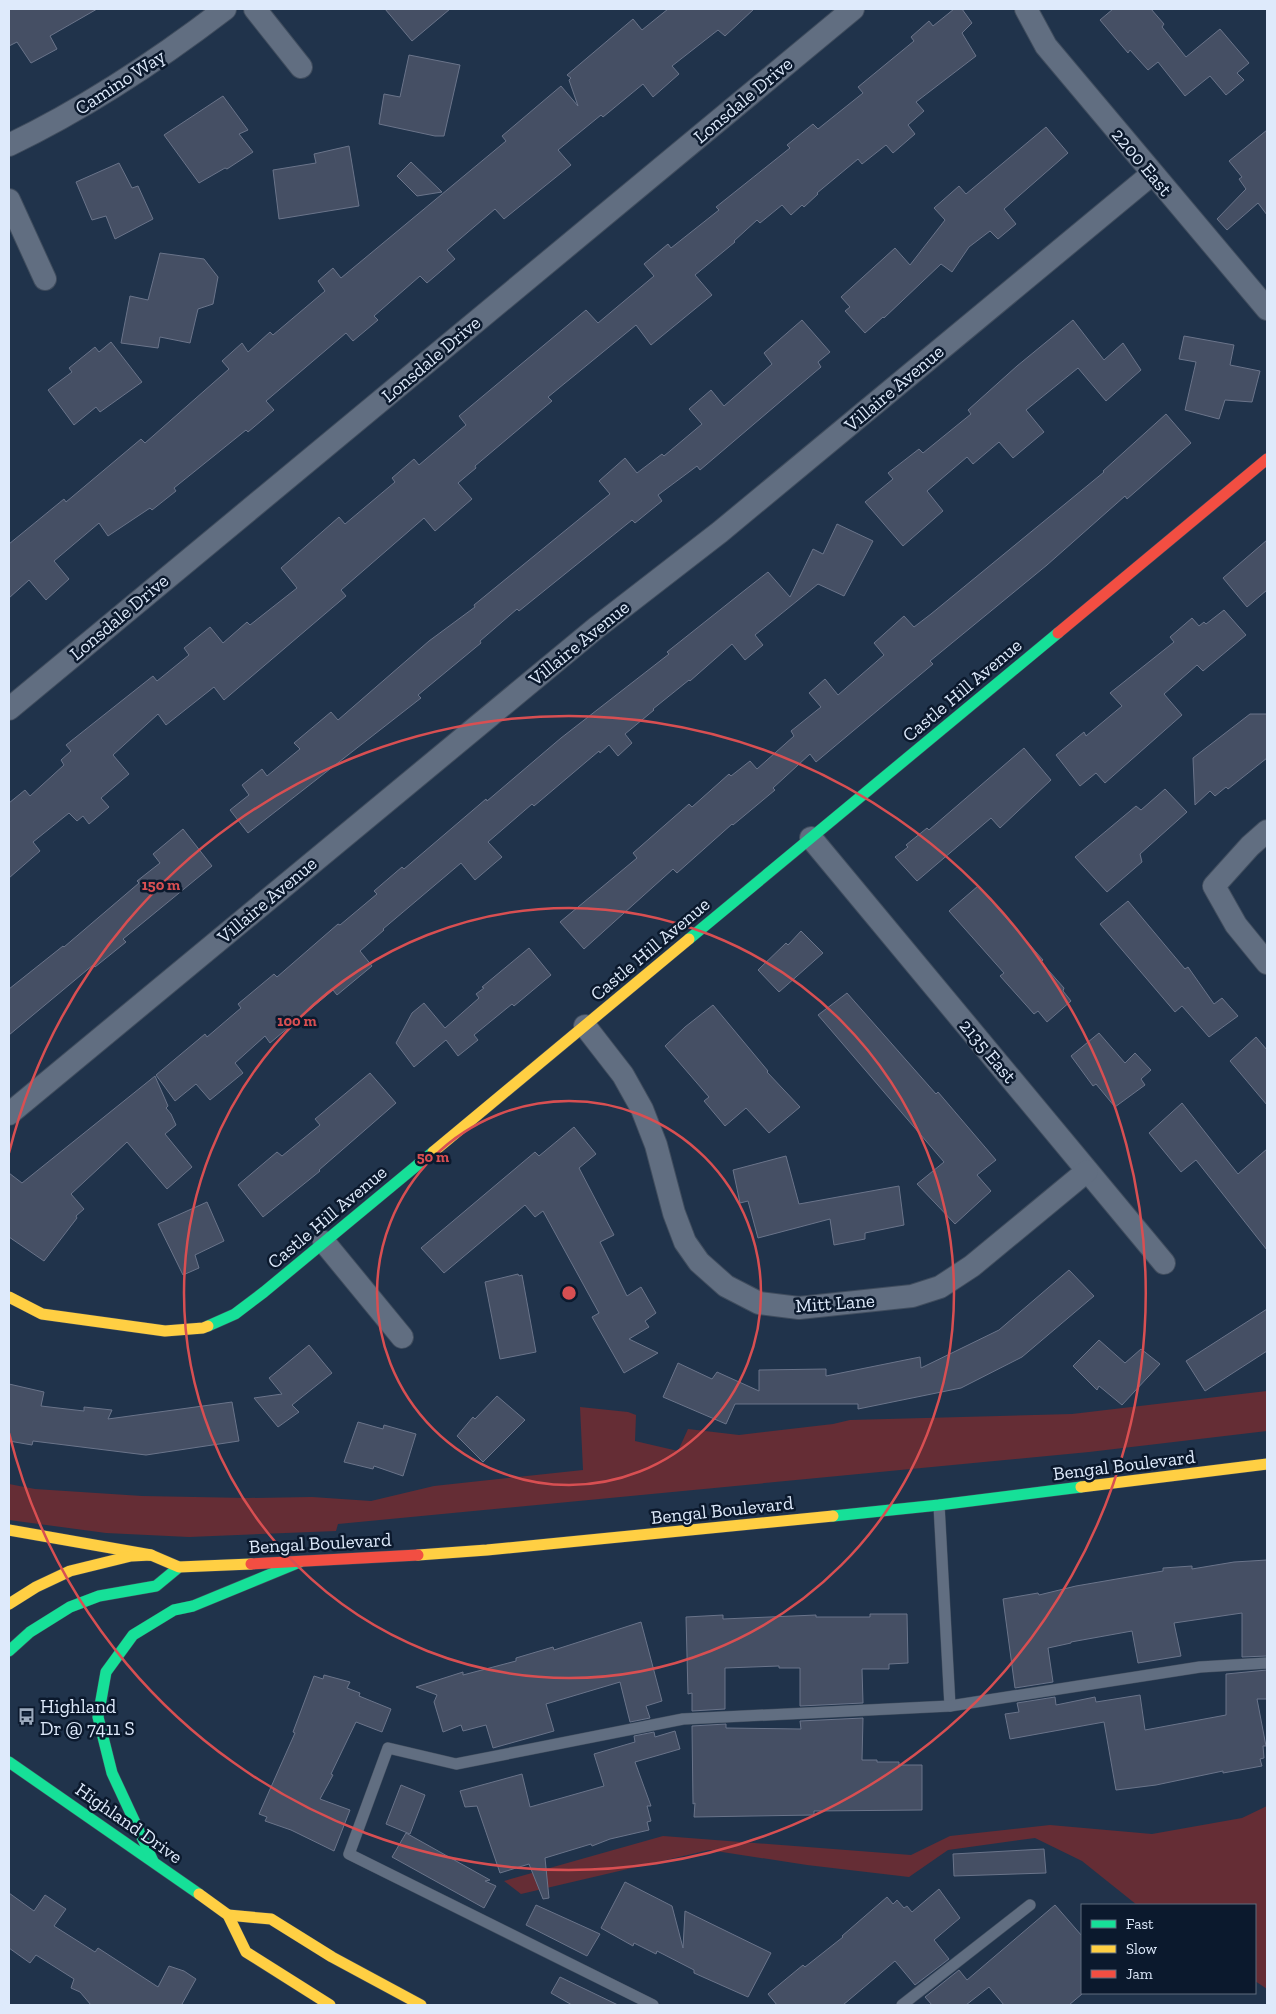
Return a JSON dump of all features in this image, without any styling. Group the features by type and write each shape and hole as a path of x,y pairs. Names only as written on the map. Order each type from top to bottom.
{"main road":[{"name":"Castle Hill Avenue","path":"9,1297 42,1314 165,1332 203,1328 235,1314 1267,459"},
{"name":"Bengal Boulevard","path":"9,1604 44,1583 70,1572 90,1565 131,1556 151,1555 179,1567 300,1562 487,1550 939,1506 1267,1464"},
{"path":"9,1530 151,1555"},
{"path":"154,1861 112,1773 102,1734 98,1716 106,1672 133,1634 174,1610 192,1606 300,1562"},
{"path":"9,1651 30,1632 70,1607 106,1594 156,1586 179,1567"},
{"name":"Highland Drive","path":"9,1762 154,1861 228,1915 246,1952 330,2005"},
{"path":"228,1915 271,1919 332,1957 421,2005"}],"street":[{"name":"Camino Way","path":"9,145 57,122 118,84 186,39 225,9"},
{"path":"255,9 301,67"},
{"name":"Lonsdale Drive","path":"9,709 853,9"},
{"name":"2200 East","path":"1026,9 1046,46 1267,309"},
{"name":"Villaire Avenue","path":"9,1114 588,634 720,532 1152,174"},
{"path":"9,200 45,279"},
{"path":"1267,831 1250,846 1214,886 1236,925 1267,963"},
{"name":"2135 East","path":"811,838 1164,1263"},
{"name":"Mitt Lane","path":"584,1026 623,1075 642,1109 656,1145 674,1213 685,1242 698,1262 726,1286 759,1303 799,1308 912,1296 940,1287 972,1266 1087,1171"},
{"path":"324,1242 402,1337"}],"lane":[{"path":"939,1506 950,1706"},
{"path":"653,2005 349,1854 388,1748 456,1764 683,1719 950,1706 1200,1667 1267,1663"},
{"path":"902,2005 1030,1905"}],"shaded area":[{"path":"1267,1391 1267,1431 1089,1452 338,1524 336,1531 189,1537 106,1533 9,1520 9,1484 35,1489 142,1496 312,1497 371,1501 434,1486 583,1470 580,1407 628,1412 636,1415 635,1441 678,1451 688,1429 739,1435 833,1424 850,1420 1072,1414"},
{"path":"1267,1806 1267,1989 1256,1982 1256,1904 1136,1904 1082,1861 1035,1838 948,1850 909,1877 807,1865 709,1850 521,1894 504,1881 663,1836 911,1855 950,1836 1050,1825 1152,1834 1242,1818"}],"building":[{"path":"9,9 97,9 50,36 57,49 31,63 17,42 9,46"},
{"path":"385,9 450,9 412,41"},
{"path":"668,9 754,9 725,36 718,30 672,66 679,74 653,97 643,84 603,117 601,115 558,150 571,165 504,219 495,209 447,250 455,259 427,283 420,276 374,316 378,320 353,341 346,333 266,401 274,410 174,488 176,491 152,510 150,508 108,536 99,523 54,561 69,579 46,600 29,580 9,598 9,544 64,499 66,502 141,439 145,443 229,369 222,361 242,343 248,352 270,332 273,335 325,291 318,281 333,268 341,278 506,141 502,136 561,86 578,106 569,80 571,78 567,75 633,19 642,30"},
{"path":"954,9 962,9 972,23 962,33 976,56 916,102 924,111 908,125 915,134 893,153 886,145 862,164 858,159 817,193 804,207 802,205 791,215 782,205 760,223 757,220 735,242 695,275 712,295 651,345 636,325 548,397 552,401 475,466 476,468 458,483 472,499 435,531 424,518 341,590 346,596 224,700 214,687 166,725 158,714 113,755 129,774 101,798 109,807 89,824 83,816 77,821 69,813 33,842 40,851 9,878 9,803 25,790 30,796 64,765 61,760 71,751 66,745 153,676 157,681 189,655 184,648 210,627 223,643 247,622 250,625 297,588 281,568 339,517 345,524 395,482 392,478 414,459 419,465 466,425 459,416 586,310 598,323 654,276 644,264 668,244 671,248 719,210 716,207 790,148 787,145 813,124 818,129 863,93 858,87 914,41 911,37 929,21 933,26"},
{"path":"1113,9 1151,9 1164,24 1162,27 1186,57 1220,29 1249,63 1237,73 1244,80 1226,95 1210,76 1185,96 1158,62 1148,70 1130,50 1128,53 1100,20"},
{"path":"409,55 460,65 444,136 435,136 379,124 384,94 400,97"},
{"path":"223,96 248,130 239,134 253,152 227,169 225,168 199,183 164,135"},
{"path":"1046,127 1068,153 1004,209 1016,224 998,239 990,231 969,247 952,272 941,264 884,318 865,333 845,311 850,307 841,297 895,248 910,265 945,220 934,208 959,186 966,194"},
{"path":"1267,130 1267,215 1258,203 1227,230 1217,219 1246,189 1239,179 1242,177 1229,161"},
{"path":"349,146 359,206 279,219 273,170 316,163 314,154"},
{"path":"411,162 442,192 417,196 397,176"},
{"path":"119,163 132,188 138,186 153,219 115,239 106,216 92,220 76,182"},
{"path":"160,253 204,259 218,277 213,304 198,309 190,343 160,337 158,348 121,343 130,296 148,300"},
{"path":"802,320 830,352 818,362 821,367 700,470 697,466 658,495 662,501 635,523 632,520 519,611 517,609 480,641 481,643 418,695 421,698 248,833 230,810 249,795 242,785 262,769 267,776 300,749 294,743 331,712 338,720 429,641 475,607 474,605 610,494 599,481 625,458 637,473 662,454 664,456 702,424 689,409 711,390 724,406 772,364 764,353"},
{"path":"1073,320 1104,360 1123,343 1141,370 1106,401 1078,368 1026,410 1044,432 1013,458 999,442 973,464 967,457 927,491 943,511 903,546 865,502 893,479 888,473 919,449 923,453 971,414 968,410 1017,366"},
{"path":"1184,336 1234,345 1230,365 1260,371 1252,402 1225,400 1219,419 1185,410 1196,362 1179,359"},
{"path":"111,342 142,382 100,412 96,407 74,425 48,390 72,372 69,368 95,347 99,352"},
{"path":"1166,414 1191,443 1127,499 1125,496 1047,565 930,661 933,664 816,762 810,754 773,788 775,790 732,824 677,873 673,869 584,949 560,922 637,858 633,853 689,804 692,807 729,774 731,776 750,761 757,769 794,736 791,731 821,707 809,693 825,679 838,695 884,655 874,643 904,616 914,627 931,614 1104,472"},
{"path":"837,524 873,541 844,596 818,584 755,635 763,645 745,660 732,644 625,734 632,743 618,756 609,745 600,753 599,751 488,842 502,857 475,880 461,863 383,929 360,951 372,966 337,995 333,990 270,1043 265,1036 235,1063 243,1073 210,1100 196,1084 175,1101 156,1075 205,1034 207,1037 241,1008 238,1004 274,974 277,977 338,924 340,925 377,894 374,891 402,867 404,869 486,799 487,801 561,738 669,654 667,652 768,572 790,597 813,549 823,554"},
{"path":"1267,540 1267,590 1247,607 1223,578"},
{"path":"1224,610 1246,635 1203,671 1197,665 1164,694 1182,715 1105,783 1096,773 1080,786 1056,755 1084,732 1086,736 1122,706 1110,693 1174,642 1170,637 1192,618 1199,626 1204,622 1206,624"},
{"path":"1250,714 1267,714 1267,758 1228,789 1226,787 1215,796 1210,791 1195,805 1193,758"},
{"path":"1024,748 1051,780 1000,828 991,818 917,881 895,857 908,847 906,845 927,828 929,830"},
{"path":"1165,789 1187,812 1140,854 1142,862 1107,892 1075,857 1136,806 1141,810"},
{"path":"183,829 212,866 123,939 126,942 95,967 93,965 9,1035 9,989 64,947 139,883 137,881 160,863 153,854"},
{"path":"978,886 1043,960 1041,962 1064,988 1063,991 1071,1001 1047,1022 1038,1011 1034,1014 1000,976 1004,973 949,911"},
{"path":"1128,901 1185,969 1188,967 1214,1004 1222,998 1238,1016 1209,1037 1182,1006 1175,1012 1100,924"},
{"path":"801,931 823,953 779,992 758,970 786,943 788,945"},
{"path":"529,948 551,975 514,1006 512,1004 474,1035 478,1040 458,1056 446,1040 414,1067 396,1043 412,1013 424,1003 445,1028 479,998 476,994 484,988 482,987"},
{"path":"847,993 936,1094 938,1092 996,1160 977,1175 991,1191 955,1224 917,1184 944,1162 818,1015"},
{"path":"713,1005 767,1072 800,1107 769,1133 746,1108 725,1126 704,1101 709,1097 665,1046"},
{"path":"1099,1033 1125,1063 1135,1053 1151,1070 1141,1079 1145,1085 1115,1107 1096,1084 1093,1086 1071,1056"},
{"path":"1256,1037 1267,1050 1267,1105 1230,1061"},
{"path":"370,1073 396,1103 320,1171 263,1217 238,1185 277,1152 282,1156 320,1125 315,1119"},
{"path":"155,1076 168,1106 166,1108 176,1125 165,1134 192,1167 167,1189 127,1142 71,1194 84,1209 76,1216 77,1218 44,1261 9,1237 9,1173 22,1183"},
{"path":"1182,1103 1238,1174 1267,1149 1267,1250 1196,1160 1181,1172 1149,1133"},
{"path":"574,1127 596,1154 579,1168 614,1235 600,1242 627,1296 641,1287 656,1313 645,1321 649,1327 629,1339 658,1353 624,1373 592,1317 599,1313 543,1211 535,1217 525,1205 444,1273 421,1248 535,1152 539,1156"},
{"path":"786,1156 799,1204 899,1186 904,1225 865,1233 865,1239 834,1245 830,1219 758,1238 748,1201 740,1203 733,1170"},
{"path":"207,1202 224,1241 195,1255 199,1268 183,1275 158,1224"},
{"path":"1069,1270 1094,1296 1022,1357 961,1388 858,1409 858,1404 735,1404 726,1424 663,1397 678,1363 712,1379 717,1372 759,1391 759,1370 826,1369 826,1376 920,1357 921,1368 999,1330"},
{"path":"518,1274 519,1276 522,1275 536,1352 500,1359 485,1282"},
{"path":"1267,1309 1267,1351 1205,1391 1186,1361"},
{"path":"1099,1340 1125,1363 1141,1349 1160,1364 1122,1405 1099,1386 1097,1390 1073,1366"},
{"path":"309,1345 332,1373 292,1405 299,1412 278,1427 254,1398 282,1394 269,1378"},
{"path":"9,1384 44,1392 41,1406 84,1411 84,1407 112,1410 108,1419 232,1402 239,1441 146,1455 33,1441 32,1445 9,1441"},
{"path":"497,1396 525,1420 483,1462 457,1436 473,1417 475,1419"},
{"path":"358,1422 383,1429 384,1425 416,1434 403,1476 374,1466 373,1469 344,1462"},
{"path":"1267,1560 1267,1656 1242,1657 1242,1613 1174,1623 1181,1656 1138,1663 1132,1631 1048,1648 1053,1682 1015,1688 1003,1599 1038,1593 1039,1595 1076,1586 1163,1571 1163,1568 1192,1566 1192,1569 1234,1562"},
{"path":"870,1614 907,1614 908,1663 889,1664 889,1669 862,1669 863,1703 800,1706 800,1668 779,1668 779,1666 725,1668 725,1709 692,1711 692,1693 688,1694 686,1617 723,1615 723,1619 816,1615 816,1617 870,1617"},
{"path":"641,1622 662,1701 646,1706 650,1718 630,1722 620,1682 546,1704 554,1731 493,1748 486,1725 463,1731 461,1725 443,1732 434,1702 437,1695 416,1687 463,1672 463,1675 516,1661 516,1658 553,1647 554,1650"},
{"path":"1267,1670 1267,1699 1257,1699 1266,1746 1263,1746 1264,1758 1260,1759 1262,1766 1223,1773 1223,1771 1156,1785 1116,1790 1104,1722 1010,1739 1005,1714 1019,1712 1017,1703 1055,1697 1056,1705 1095,1697 1096,1702 1140,1695 1145,1730 1226,1715 1226,1674"},
{"path":"324,1675 350,1682 347,1688 360,1693 359,1696 391,1709 382,1732 356,1722 331,1774 333,1775 320,1799 350,1810 334,1851 291,1830 265,1821 267,1817 259,1814 295,1733 293,1732 314,1676 323,1679"},
{"path":"863,1718 862,1760 899,1762 899,1765 922,1765 922,1810 814,1811 814,1815 694,1817 692,1726 726,1724 726,1728 801,1729 800,1721"},
{"path":"675,1731 680,1749 635,1762 651,1806 647,1806 651,1821 647,1822 649,1830 610,1839 592,1846 591,1844 545,1858 549,1898 543,1899 529,1864 500,1873 477,1806 465,1807 460,1791 522,1774 530,1807 604,1786 594,1754 635,1742 634,1736 654,1732 655,1737"},
{"path":"401,1785 425,1795 410,1834 386,1824"},
{"path":"406,1833 490,1880 485,1881 496,1886 484,1908 392,1857"},
{"path":"1044,1849 1046,1873 954,1876 953,1854"},
{"path":"625,1882 672,1906 683,1948 685,1911 771,1953 748,1997 694,1973 694,1970 657,1951 656,1954 634,1943 633,1946 601,1928"},
{"path":"939,1889 960,1918 934,1940 949,1959 915,1985 895,1961 843,2005 777,2005 768,1994 803,1965 805,1967 843,1937 887,1897 893,1904 897,1900 904,1908 907,1906 912,1912"},
{"path":"9,1893 34,1911 45,1895 66,1909 54,1926 95,1952 98,1948 158,1987 169,1966 184,1971 196,1979 182,2004 184,2005 91,2005 80,1992 71,1988 74,1979 36,1955 30,1963 9,1948"},
{"path":"536,1905 600,1934 587,1956 526,1925"},
{"path":"1055,1905 1081,1935 1082,1994 1069,2005 1004,2005 989,1987 966,2005 932,2005 925,1997 959,1970 967,1980"},
{"path":"560,1977 618,2005 572,2005 551,1993"}],"traffic: fast":[{"path":"689,939 1058,633"},
{"path":"208,1326 235,1314 264,1292 433,1152"},
{"path":"833,1516 1081,1487"},
{"path":"153,1861 112,1773 98,1717 106,1672 133,1635 174,1610 193,1606 300,1562"},
{"path":"9,1651 30,1632 70,1607 99,1596 156,1586 179,1567"},
{"path":"9,1762 199,1894"}],"traffic: slow":[{"path":"433,1152 689,939"},
{"path":"9,1297 42,1314 165,1331 208,1326"},
{"path":"1081,1487 1267,1464"},
{"path":"418,1555 833,1516"},
{"path":"9,1530 151,1555"},
{"path":"9,1604 36,1587 70,1571 131,1556 151,1555 179,1567 251,1564"},
{"path":"199,1894 228,1915 246,1952 330,2005"},
{"path":"228,1915 271,1919 332,1957 421,2005"}],"traffic: jam":[{"path":"1058,633 1267,459"},
{"path":"251,1564 418,1555"}],"place":[{"name":"Highland Dr @ 7411 S","path":"26,1717"}]}
